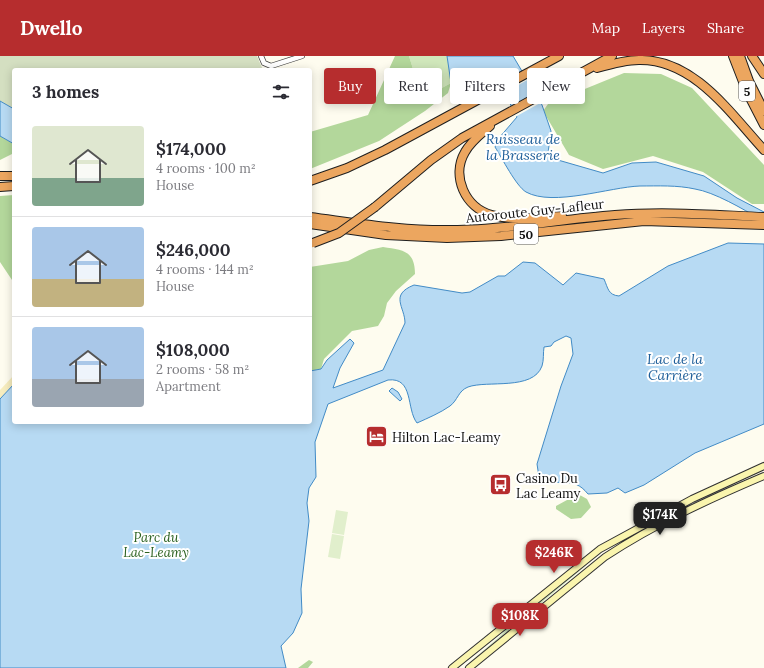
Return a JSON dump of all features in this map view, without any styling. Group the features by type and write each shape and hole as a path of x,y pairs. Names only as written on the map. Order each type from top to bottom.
{"highway":[{"path":"312,180 369,158 559,56"},
{"path":"585,70 612,56"},
{"name":"5","path":"733,56 747,92 764,125"},
{"name":"5","path":"740,56 749,81 764,111"},
{"path":"754,58 764,74"},
{"path":"585,71 635,60 653,61 674,66 703,85 764,150"},
{"path":"312,243 340,233 375,207 446,148 527,102"},
{"path":"502,115 473,142 462,160 460,183 466,196 473,205 487,214 505,217 605,216"},
{"path":"0,176 12,176"},
{"path":"0,187 12,186"},
{"name":"Autoroute Guy-Lafleur","path":"312,216 394,228 456,230 507,228 605,216 665,213 743,220 764,225"},
{"name":"Autoroute Guy-Lafleur","path":"312,224 386,235 442,238 494,237 644,222 743,220 764,217"}],"main road":[{"path":"452,668 600,549 692,498 764,466"},
{"path":"469,668 574,580 609,554 697,506 764,476"}],"street":[{"path":"261,56 264,63 268,66 273,66 302,56"}],"green space":[{"path":"0,56 257,56 262,68 12,68 12,108 0,101"},
{"path":"395,56 409,56 413,68 390,68"},
{"path":"409,56 447,56 450,84 442,88 442,68 413,68"},
{"path":"624,73 661,74 692,88 764,165 764,204 752,204 703,172 653,156 603,169 569,155 543,111 548,104 585,104 585,89"},
{"path":"384,80 384,104 434,104 379,141 312,168 312,131 368,115 373,104 376,104 376,98"},
{"path":"450,84 450,86 448,93 442,98 442,88"},
{"path":"0,136 12,143 12,154 0,160"},
{"path":"12,195 12,280 0,262 0,196"},
{"path":"383,247 396,249 406,253 413,260 415,274 396,291 387,303 384,316 378,326 352,331 324,359 321,369 312,371 312,267 348,261 369,250"},
{"path":"578,494 587,499 591,507 581,518 571,519 556,509 556,506"},
{"path":"336,510 348,512 344,535 332,533"},
{"path":"332,534 344,536 340,559 328,557"},
{"path":"588,564 463,668 499,637 521,614"},
{"path":"309,660 313,662 308,668 298,668"}],"sand":[{"path":"12,377 12,386 0,399 0,390"}],"water":[{"name":"Ruisseau de la Brasserie","path":"447,56 513,56 527,80 527,104 542,105 551,131 548,153 551,158 603,173 632,163 656,162 704,176 737,198 764,212 760,219 728,201 711,194 695,189 681,187 628,187 582,195 551,198 537,196 526,192 518,184 495,147 499,138 517,117 510,104 519,104 519,68 450,68 450,76"},
{"path":"0,101 12,108 12,143 0,136"},
{"name":"Lac de la Carrière","path":"728,243 764,244 764,424 695,453 644,485 625,493 618,488 607,493 588,494 577,485 571,483 553,482 539,477 537,464 561,386 573,354 571,338 566,336 554,342 551,346 544,347 542,366 537,374 529,379 520,382 476,385 468,387 460,393 450,406 417,423 411,410 406,389 402,383 396,380 388,380 328,404 315,442 316,477 309,488 307,503 309,521 301,589 302,613 293,633 281,646 286,668 0,668 0,399 12,386 12,424 312,424 312,371 321,369 327,360 350,339 354,343 340,368 333,388 383,370 405,323 400,297 406,289 414,285 462,293 470,292 498,276 505,276 523,262 535,263 563,285 576,273 604,279 610,293 619,296 668,266"},
{"path":"392,388 398,392 402,399 400,401 389,391"}],"pier":[{"path":"524,70 527,75 527,80 519,85 519,73"},
{"path":"527,98 527,104 538,104 515,117 510,107 519,104 519,102"}],"place":[{"name":"Hilton Lac-Leamy","path":"376,437"},
{"name":"Casino Du Lac Leamy","path":"501,485"}],"park label":[{"name":"Parc du Lac-Leamy","path":"156,544"}]}
